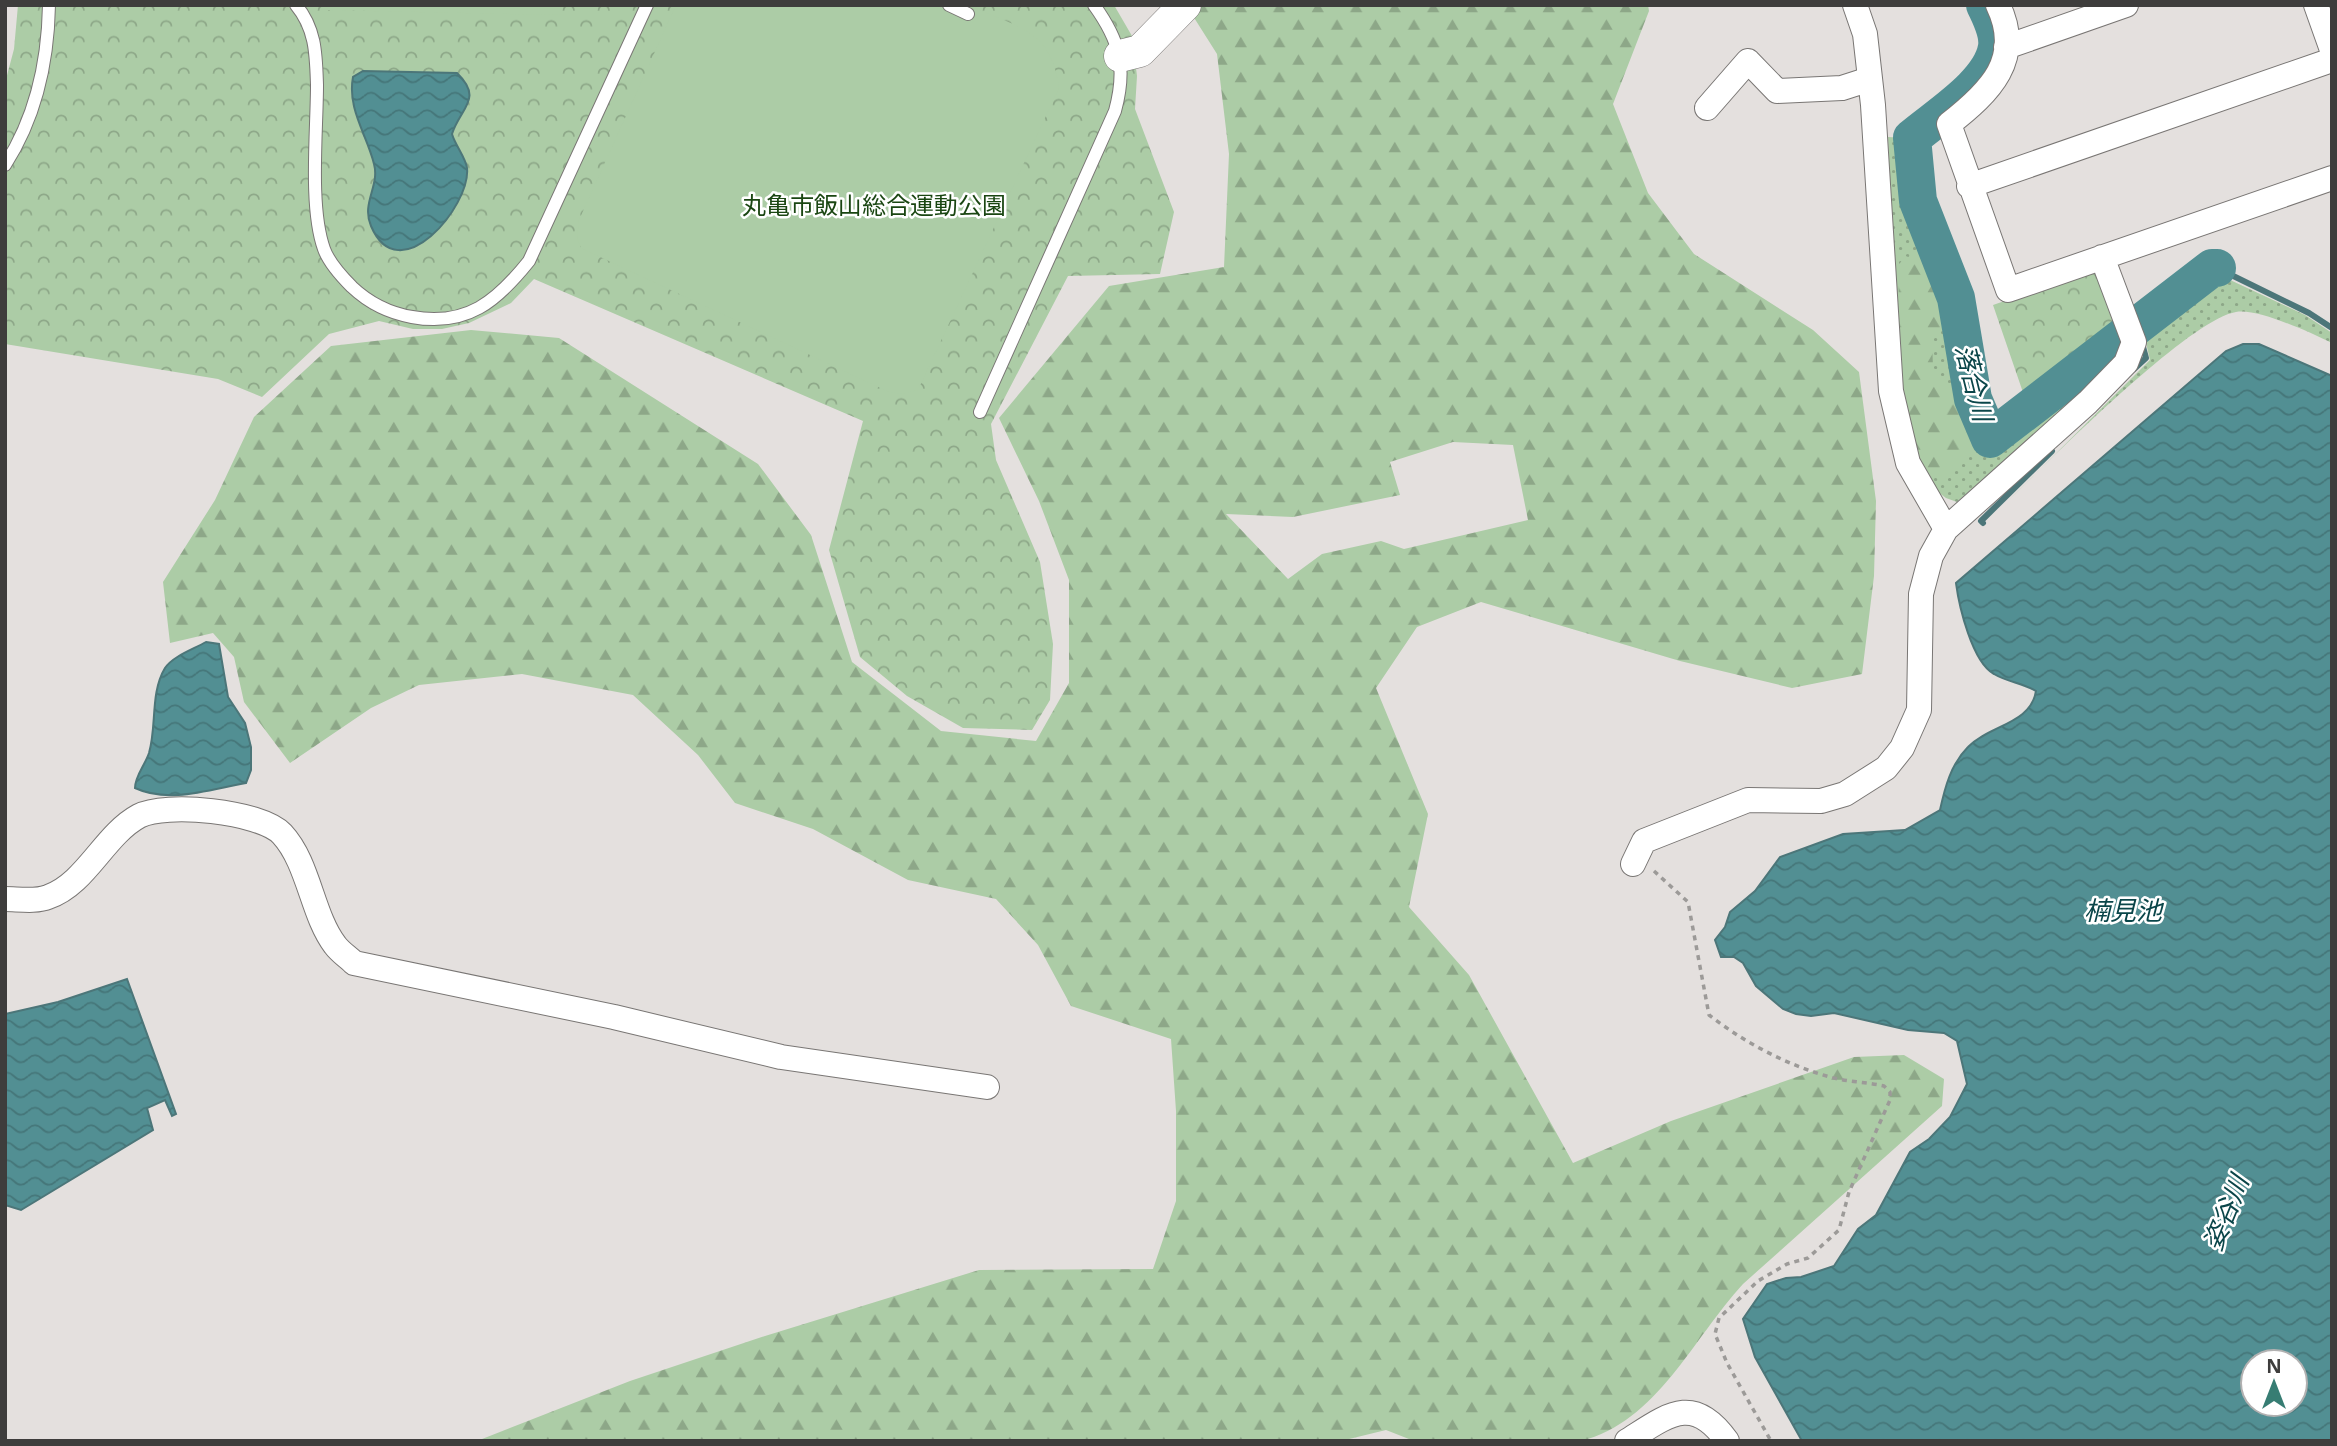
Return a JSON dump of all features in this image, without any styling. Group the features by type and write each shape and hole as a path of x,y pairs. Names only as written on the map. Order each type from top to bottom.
{"street":[{"path":"1120,56 1140,51 1185,5"},
{"path":"1855,5 1865,34 1870,79 1891,391 1908,463 1946,529"},
{"path":"1998,5 2008,26 2005,62 1980,100 1949,124 2008,290 2332,178"},
{"path":"2006,47 2126,5"},
{"path":"2316,5 2332,50"},
{"path":"1969,186 2332,60"},
{"path":"1707,108 1748,61 1777,90 1842,88 1870,79"},
{"path":"1633,863 1644,841 1748,800 1821,801 1845,794 1886,768 1902,748 1919,710 1921,594 1931,556 1946,529 2088,402 2126,363 2129,330 2102,257"},
{"path":"5,899 46,898 64,888 135,818 151,810 237,814 266,824 282,834 298,862 334,945 354,963 614,1017 781,1057 987,1087"},
{"path":"1627,1441 1668,1416 1688,1411 1712,1420 1727,1441"}],"lane":[{"path":"5,165 35,101 48,44 49,5"},
{"path":"296,5 308,20 316,51 317,219 324,251 342,277 366,300 395,314 423,319 452,318 475,312 504,293 529,261 647,5"},
{"path":"949,5 968,14"},
{"path":"979,412 1115,111 1122,84 1120,56 1111,28 1094,5"}],"path":[{"path":"1633,863 1658,872 1688,902 1709,1015 1738,1037 1792,1063 1831,1077 1884,1086 1890,1092 1890,1100 1849,1192 1839,1230 1808,1258 1787,1264 1758,1281 1719,1318 1715,1334 1727,1363 1771,1441"}],"green space":[{"name":"丸亀市飯山総合運動公園","path":"18,5 1114,5 1132,36 1137,76 1135,109 1174,212 1160,274 1068,276 991,424 996,460 1040,562 1053,644 1050,700 1032,730 963,728 907,696 860,657 829,550 863,421 534,279 511,303 469,323 442,329 413,329 379,321 329,334 262,397 218,379 5,344 5,83 14,49"},
{"path":"326,5 560,5 560,15 326,10"},
{"path":"676,5 925,5 963,24 971,6 1018,26 1041,42 1049,54 1059,88 918,390 901,394 889,392 581,248 577,238 579,220"},
{"path":"1186,5 1648,5 1649,11 1613,104 1648,193 1694,254 1813,330 1859,372 1876,501 1874,576 1862,674 1792,688 1680,661 1481,602 1417,627 1376,688 1428,814 1409,907 1469,975 1573,1163 1671,1121 1854,1057 1904,1055 1944,1079 1942,1106 1743,1284 1672,1376 1652,1397 1631,1416 1608,1431 1581,1441 1414,1441 1386,1430 1341,1441 477,1441 630,1381 979,1270 1153,1269 1176,1201 1176,1111 1171,1039 1071,1006 1038,945 996,899 908,880 813,829 735,803 698,755 633,695 522,674 419,685 371,708 290,763 244,702 234,657 213,633 170,643 163,582 215,500 254,417 331,346 471,330 559,338 758,464 811,535 852,662 941,731 1036,741 1069,683 1069,580 1039,501 999,418 1109,286 1224,267 1229,154 1217,54","holes":["1453,442 1513,445 1528,520 1404,549 1381,541 1322,554 1288,579 1226,514 1293,517 1400,495 1390,462"]},
{"path":"1888,137 1908,138 1912,200 1952,305 1971,403 1987,447 2116,352 2101,375 1957,502 1946,498 1926,483 1897,390"},
{"path":"1905,256 1929,263 1946,323 1932,341 1933,367 1970,420 1973,446 1950,474 1928,477 1909,425 1901,374 1898,266"},
{"path":"2091,271 2101,277 2121,333 2028,407 1993,305"},
{"path":"2213,272 2305,315 2332,333 2332,343 2284,322 2257,314 2236,312 2214,321 2153,365 2007,502 2150,360 2143,330"}],"water":[{"path":"363,71 457,73 469,90 468,104 452,134 466,164 465,184 458,202 446,220 431,236 415,247 398,250 383,244 371,226 368,210 375,180 374,164 355,111 352,89 353,77"},
{"name":"楠見池","path":"2243,344 2259,344 2332,376 2332,1441 1802,1441 1755,1357 1743,1319 1767,1284 1834,1266 1858,1229 1876,1215 1910,1152 1929,1139 1950,1117 1967,1084 1957,1041 1944,1033 1908,1030 1834,1013 1811,1016 1783,1009 1756,986 1743,963 1734,957 1721,957 1715,940 1725,927 1730,912 1755,891 1780,857 1843,834 1905,830 1940,810 1950,776 1968,747 2018,717 2033,702 2036,691 1999,677 1986,668 1979,658 1968,633 1956,583 2226,351"},
{"path":"206,642 219,644 228,697 245,723 251,747 251,770 246,783 176,795 148,793 135,788 149,753 160,678 165,668 178,656"},
{"path":"127,979 176,1114 172,1116 165,1100 147,1108 153,1130 21,1210 5,1205 5,1014 58,1002"}],"waterway":[{"name":"落合川","path":"1985,5 1997,36 1993,61 1975,86 1912,138 1918,201 1956,298 1973,399 1990,439 2212,268 2217,268"},
{"path":"2217,268 2309,313 2332,328"},
{"name":"落合川","path":"2134,369 2146,358 2142,343"},
{"name":"落合川","path":"1983,523 1981,521 2052,451"}],"water label":[{"name":"姿谷川","path":"2226,1213"}]}
